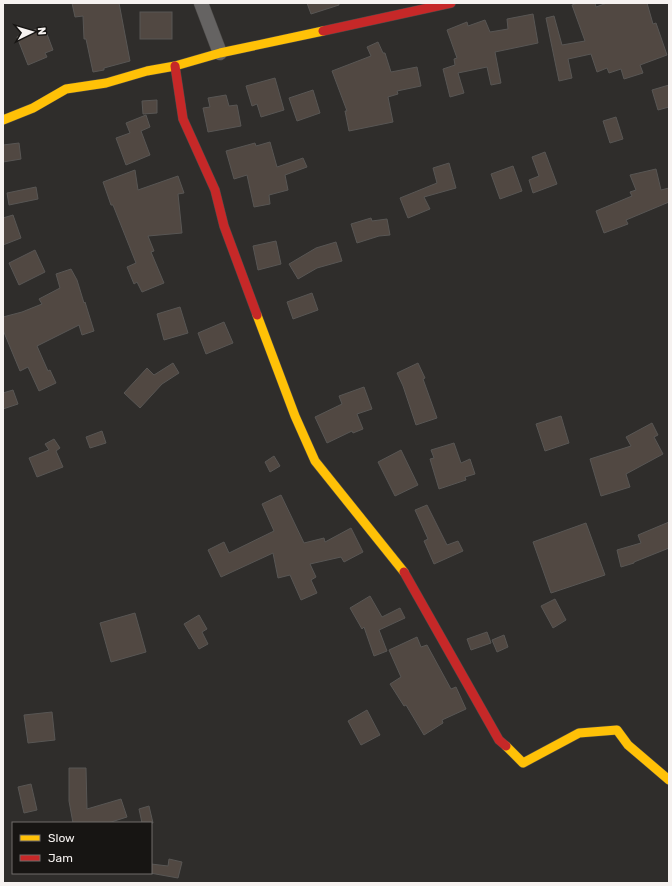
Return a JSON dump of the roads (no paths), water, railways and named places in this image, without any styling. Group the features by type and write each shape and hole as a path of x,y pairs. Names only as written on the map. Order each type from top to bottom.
{"street":[{"path":"201,3 220,53"},
{"path":"3,120 33,108 66,89 106,83 220,53 451,3"},
{"path":"175,66 184,119 215,190 224,226 232,248 295,416 315,461 403,570 499,740 523,763 579,733 617,730 628,745 669,780"}]}
